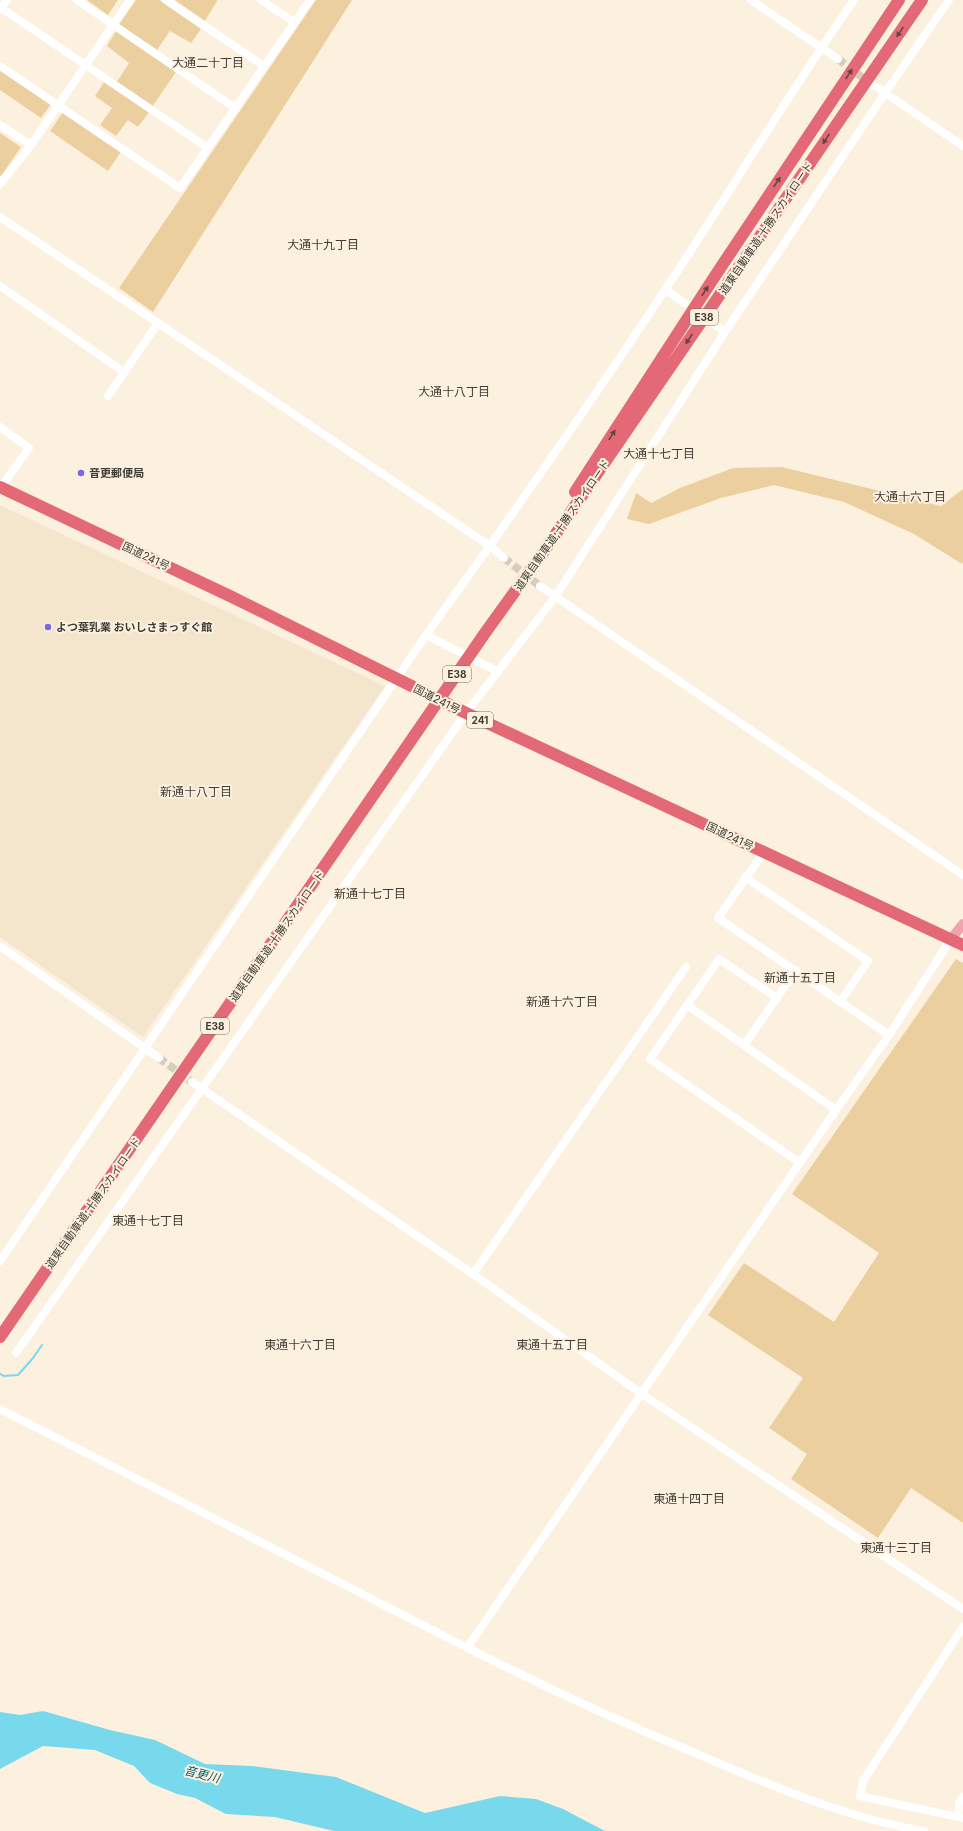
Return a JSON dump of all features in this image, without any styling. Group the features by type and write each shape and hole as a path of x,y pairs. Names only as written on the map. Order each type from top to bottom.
{"highway":[{"name":"道東自動車道;十勝スカイロード","path":"485,633 714,276 899,0"},
{"name":"道東自動車道;十勝スカイロード","path":"0,1338 485,633 549,544 922,0"},
{"name":"国道241号","path":"0,487 232,597 466,713 963,945"}],"main road":[{"path":"951,939 963,924"}],"street":[{"path":"7,0 0,9 208,148"},
{"path":"77,0 235,108"},
{"path":"0,184 31,145 112,24 130,0"},
{"path":"166,0 264,66"},
{"path":"261,0 294,22"},
{"path":"0,66 180,188 310,0"},
{"path":"751,0 838,59"},
{"path":"0,1261 426,635 490,546 666,290 821,48 854,0"},
{"path":"16,1353 466,713 554,597 725,332 949,0"},
{"path":"872,84 963,146"},
{"path":"0,125 31,145"},
{"path":"0,217 490,546 504,558"},
{"path":"0,286 124,372"},
{"path":"666,290 684,303"},
{"path":"710,321 725,332"},
{"path":"108,396 158,323"},
{"path":"0,427 29,448 0,487"},
{"path":"540,586 963,875"},
{"path":"426,635 497,671"},
{"path":"764,852 745,877 718,918 889,1035"},
{"path":"745,877 868,962 840,1002"},
{"path":"467,1648 889,1035 951,939"},
{"path":"0,946 159,1058"},
{"path":"776,998 719,959 650,1058 800,1163"},
{"path":"473,1274 686,967"},
{"path":"745,1044 796,970"},
{"path":"687,1005 745,1044 836,1110"},
{"path":"192,1082 473,1274 642,1394 963,1609"},
{"path":"0,1409 519,1675 633,1727 789,1793 852,1814 899,1827 924,1831"},
{"path":"963,1627 863,1781 860,1796 960,1818 959,1803 963,1797"}],"shaded area":[{"path":"87,0 118,0 108,15"},
{"path":"136,0 159,0 201,29 191,43 170,31 157,50 118,26"},
{"path":"175,0 217,0 217,1 205,21"},
{"path":"316,0 352,0 153,312 119,288"},
{"path":"116,31 176,72 152,107 116,83 129,63 107,46"},
{"path":"0,69 51,104 41,118 0,90"},
{"path":"104,82 149,112 138,127 128,120 116,136 100,125 112,108 95,96"},
{"path":"63,112 121,152 108,171 50,131"},
{"path":"0,133 21,147 1,176 0,175"},
{"path":"782,467 941,506 963,489 962,564 914,534 844,502 774,485 721,498 649,524 627,519 636,493 651,503 680,488 733,468"},
{"path":"0,505 385,686 143,1037 0,937"},
{"path":"956,959 963,963 963,1523 911,1488 878,1538 791,1479 807,1454 769,1428 803,1378 708,1315 744,1263 834,1322 879,1253 792,1194"}],"water":[{"name":"音更川","path":"43,1711 110,1730 155,1740 205,1764 252,1766 336,1777 425,1813 500,1796 536,1799 563,1809 605,1831 334,1831 275,1817 226,1814 195,1798 177,1794 150,1783 134,1766 95,1750 43,1746 0,1769 0,1712 20,1715"}],"waterway":[{"path":"0,1374 4,1376 18,1375 42,1345"}],"tunnel":[{"path":"838,59 871,84"},
{"path":"504,558 540,586"},
{"path":"159,1058 192,1082"}],"place":[{"name":"音更郵便局","path":"81,473"},
{"name":"よつ葉乳業 おいしさまっすぐ館","path":"48,627"}],"district":[{"name":"大通二十丁目","path":"208,62"},
{"name":"大通十九丁目","path":"323,244"},
{"name":"大通十八丁目","path":"454,391"},
{"name":"大通十七丁目","path":"659,453"},
{"name":"大通十六丁目","path":"910,496"},
{"name":"新通十八丁目","path":"196,791"},
{"name":"新通十七丁目","path":"370,893"},
{"name":"新通十五丁目","path":"800,977"},
{"name":"新通十六丁目","path":"562,1001"},
{"name":"東通十七丁目","path":"148,1220"},
{"name":"東通十六丁目","path":"300,1344"},
{"name":"東通十五丁目","path":"552,1344"},
{"name":"東通十四丁目","path":"689,1498"},
{"name":"東通十三丁目","path":"896,1547"}]}
